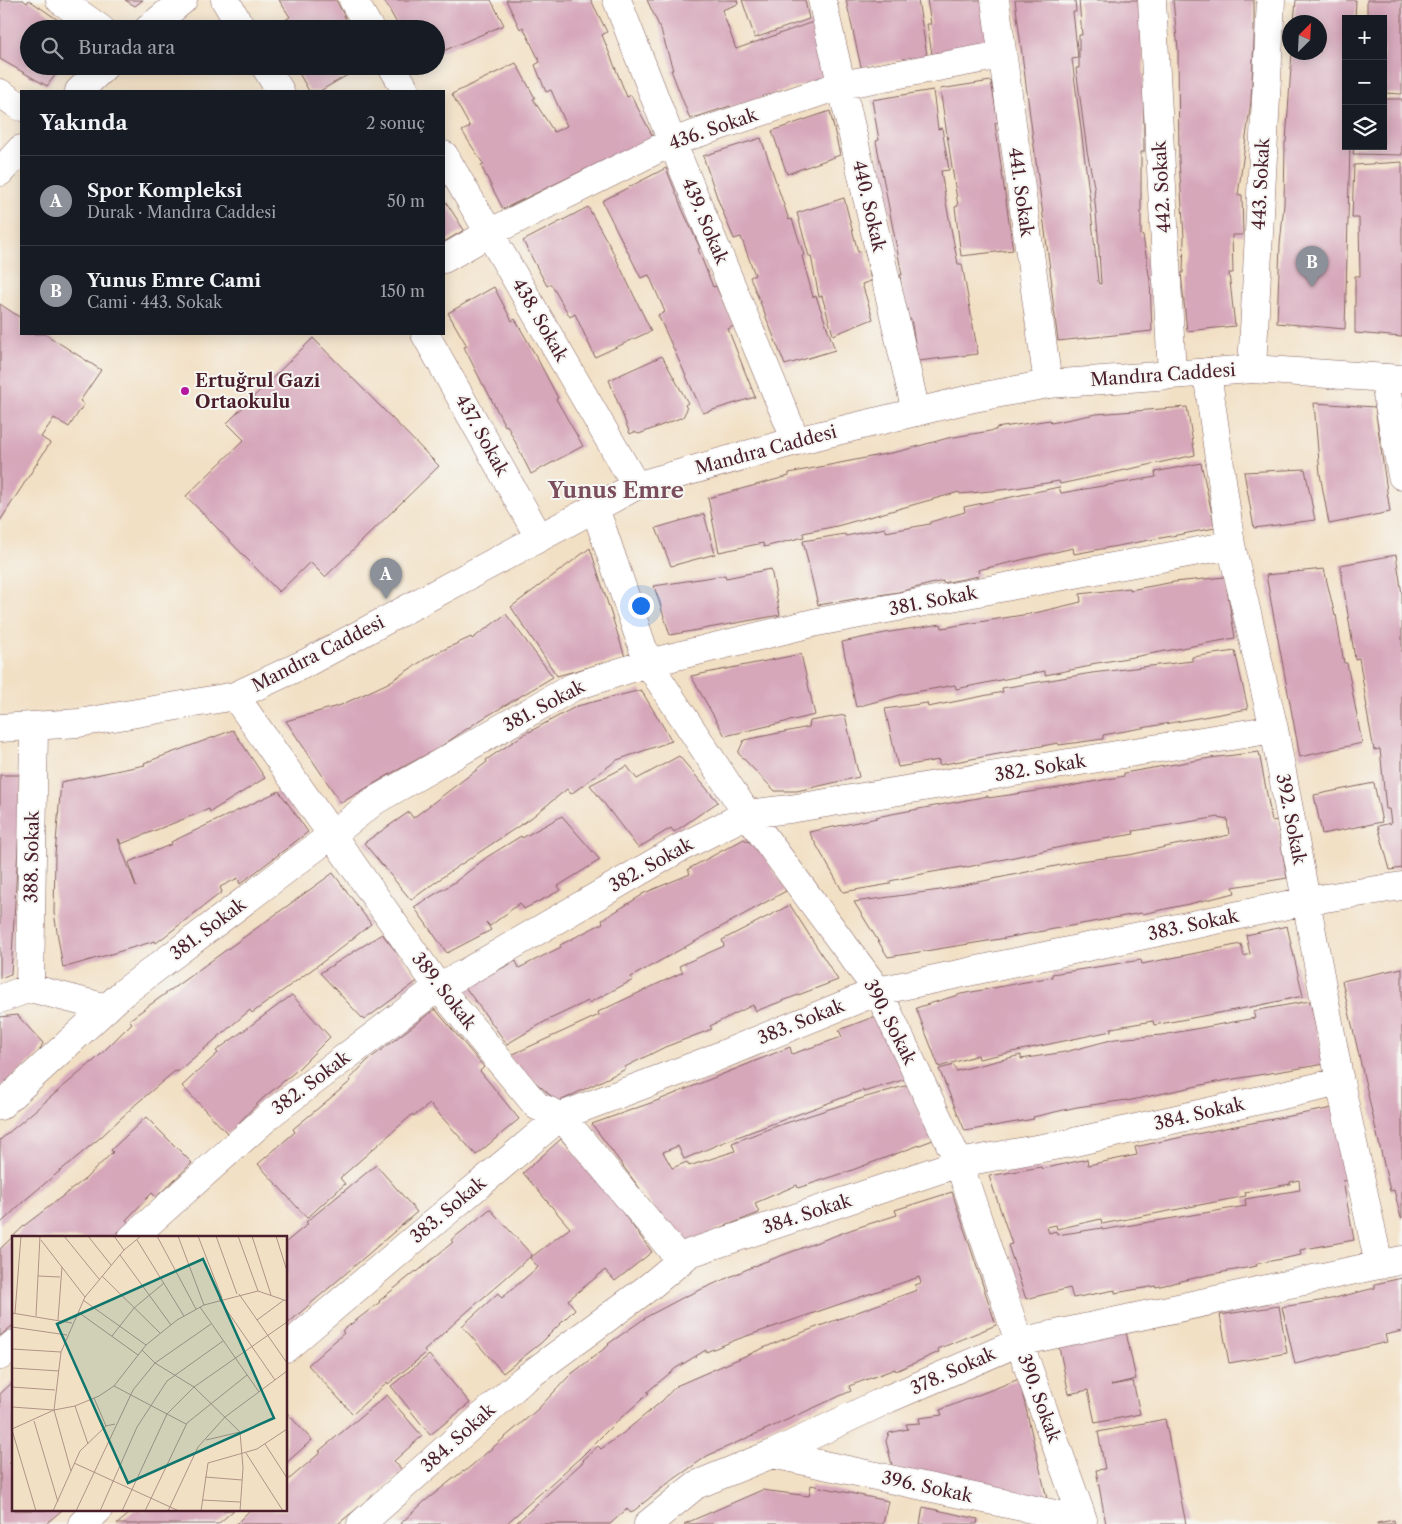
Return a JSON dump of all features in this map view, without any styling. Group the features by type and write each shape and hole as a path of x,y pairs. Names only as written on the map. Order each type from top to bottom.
{"street":[{"path":"60,0 88,20"},
{"path":"159,20 183,0"},
{"path":"224,0 236,20"},
{"path":"353,0 365,20"},
{"name":"439. Sokak","path":"617,0 672,142 796,441"},
{"name":"440. Sokak","path":"822,0 916,412"},
{"name":"441. Sokak","path":"995,0 1048,384"},
{"name":"442. Sokak","path":"1152,0 1172,374"},
{"name":"443. Sokak","path":"1252,369 1271,0"},
{"name":"436. Sokak","path":"445,259 489,233 672,142 841,85 1002,55"},
{"path":"79,90 95,75"},
{"path":"270,75 279,90"},
{"path":"397,75 405,90"},
{"path":"0,93 20,106"},
{"path":"0,172 20,150"},
{"name":"438. Sokak","path":"445,157 636,486"},
{"name":"437. Sokak","path":"425,335 539,537"},
{"name":"Mandıra Caddesi","path":"0,728 79,723 235,696 306,663 636,486 796,441 974,398 1048,384 1252,369 1393,378"},
{"name":"392. Sokak","path":"1207,372 1231,545 1274,729 1340,1082 1391,1262"},
{"path":"1393,378 1402,476"},
{"name":"390. Sokak","path":"595,508 648,663 746,814 878,991 959,1164 1082,1522"},
{"name":"381. Sokak","path":"0,1106 131,987 376,800 573,687 648,663 816,622 1231,545"},
{"name":"389. Sokak","path":"235,696 438,987 537,1106 561,1116 681,1261"},
{"name":"388. Sokak","path":"30,988 34,727"},
{"name":"382. Sokak","path":"134,1236 272,1112 438,987 678,849 746,814 790,810 1274,729"},
{"name":"383. Sokak","path":"288,1346 561,1116 707,1061 878,991 1306,901 1402,886"},
{"path":"0,999 30,988 107,1008"},
{"name":"384. Sokak","path":"361,1524 523,1380 649,1287 690,1254 959,1164 1070,1143 1340,1082"},
{"name":"378. Sokak","path":"648,1524 696,1485 772,1454 888,1399 1019,1342 1391,1262"},
{"path":"0,1356 12,1346"},
{"name":"396. Sokak","path":"772,1454 1082,1522"},
{"path":"82,1524 96,1512"}],"building":[{"path":"0,0 23,0 27,3 29,0 58,20 20,20 20,70 0,59"},
{"path":"125,0 143,0 135,6"},
{"path":"279,0 336,0 346,20 285,20 290,17"},
{"path":"384,0 491,0 504,25 445,50 445,20 395,20"},
{"path":"506,0 591,0 607,32 602,35 627,97 631,95 653,137 503,209 481,166 484,165 462,131 470,127 452,94 516,63 535,98 533,99 554,132 567,126 551,90 546,92 535,65 540,62 523,27 520,29"},
{"path":"647,0 737,0 738,4 722,10 736,49 813,22 828,76 731,108 730,106 690,119 671,70 673,70 661,30"},
{"path":"742,0 805,0 809,19 755,38"},
{"path":"846,0 918,0 927,55 861,67"},
{"path":"927,0 983,0 990,45 932,54 927,24 931,24"},
{"path":"1015,0 1075,0 1076,12 1073,12 1078,58 1072,59 1098,281 1101,284 1095,191 1087,151 1076,68 1079,68 1079,35 1082,35 1079,0 1143,0 1144,152 1141,152 1141,235 1143,236 1150,281 1152,331 1058,341"},
{"path":"1173,0 1254,0 1251,101 1238,195 1242,195 1243,235 1232,235 1233,273 1229,273 1235,326 1187,331 1181,273 1183,273 1184,237 1179,161 1178,49"},
{"path":"1296,0 1356,0 1355,15 1342,15 1342,150 1350,150 1345,329 1277,323 1280,245 1284,204 1285,142 1291,60 1327,60 1327,15 1295,15"},
{"path":"1367,0 1402,0 1402,94 1387,93 1387,15 1367,15"},
{"path":"28,75 55,75 47,86"},
{"path":"300,75 348,75 322,90 308,90"},
{"path":"991,81 998,122 995,123 1013,250 961,256 955,207 958,206 940,89"},
{"path":"933,90 938,129 942,128 949,170 941,171 947,208 958,264 962,264 978,354 918,361 911,319 905,320 900,275 902,275 876,141 879,140 872,100"},
{"path":"1387,99 1402,99 1402,155 1353,154 1354,150 1387,150"},
{"path":"830,111 840,155 787,174 772,131"},
{"path":"761,138 789,220 792,219 804,255 802,256 813,297 816,296 835,350 785,365 750,277 755,275 741,237 734,239 703,156"},
{"path":"1402,162 1402,337 1355,333 1355,276 1360,276 1359,218 1352,218 1354,165"},
{"path":"666,168 700,248 698,249 713,287 716,286 734,326 728,329 755,397 703,413 658,315 665,312 649,275 641,278 602,201"},
{"path":"844,198 858,252 865,251 871,281 862,284 873,319 833,335 822,296 819,297 811,256 809,256 797,213"},
{"path":"445,201 464,230 445,241"},
{"path":"588,207 611,248 651,331 595,357 575,314 570,317 551,284 547,286 523,241"},
{"path":"494,287 512,321 515,319 536,356 558,398 556,399 583,446 531,474 507,425 505,426 483,385 464,347 467,346 448,313"},
{"path":"0,304 20,317 20,335 47,335 101,370 80,401 84,404 69,427 54,418 41,437 50,443 0,521"},
{"path":"313,338 439,466 325,577 310,562 279,592 186,496 244,440 227,423"},
{"path":"662,356 688,403 685,405 687,409 683,417 639,434 634,432 630,434 609,380"},
{"path":"1314,403 1375,407 1390,512 1329,524 1320,474"},
{"path":"1187,407 1195,455 1060,484 1059,481 1010,489 960,494 959,492 837,526 803,533 804,537 764,547 763,543 719,552 708,498 789,476 789,473 901,451 948,438 996,430 996,428 1050,420 1051,423 1096,414"},
{"path":"1201,463 1215,528 1074,554 1073,548 978,570 979,576 818,605 803,541 845,534 846,536 885,528 886,532 930,524 930,522 965,512 964,507 1059,487 1061,493 1156,477 1155,472"},
{"path":"1305,469 1315,520 1254,528 1244,472"},
{"path":"704,514 715,554 671,566 656,528"},
{"path":"590,548 625,657 557,676 511,607"},
{"path":"1396,555 1402,594 1402,868 1390,870 1378,826 1391,823 1389,809 1386,809 1380,749 1374,750 1359,658 1355,659 1340,565"},
{"path":"771,569 780,615 670,635 654,586 725,575 726,578"},
{"path":"1324,569 1336,615 1344,663 1347,663 1362,743 1300,757 1266,575"},
{"path":"1225,577 1235,638 1091,664 1091,666 1045,675 1045,671 956,689 955,685 904,694 856,707 842,642 941,624 942,628 1035,613 1081,602 1080,594 1130,588 1130,590 1174,582"},
{"path":"506,614 553,677 477,722 437,749 341,803 286,721 341,705 388,683 430,656 471,637 472,639"},
{"path":"1235,651 1248,709 1103,735 1103,739 1059,745 1058,743 939,765 939,760 898,767 885,709 927,703 928,707 1003,692 1002,688 1092,673 1192,661 1192,657"},
{"path":"801,654 815,715 725,736 691,676"},
{"path":"641,690 672,741 617,760 571,794 567,789 531,818 411,900 364,843 409,812 413,818 487,762 486,760 529,731 577,706"},
{"path":"845,715 859,777 797,791 775,791 738,753 744,740 809,727 810,721"},
{"path":"233,730 265,778 210,812 209,809 121,844 118,839 136,887 129,862 172,844 171,842 279,791 308,832 240,884 238,878 220,887 222,892 156,943 155,941 63,968 54,913 55,855 61,782 145,765 144,763"},
{"path":"1259,752 1272,821 1277,820 1287,878 1233,887 1235,893 1142,914 888,957 854,902 940,890 1080,861 1129,855 1229,835 1227,818 1220,819 1219,817 1133,831 1134,834 1075,844 963,868 927,873 890,881 890,884 843,892 809,832 988,796 988,798 1065,787 1124,776 1124,773 1210,758"},
{"path":"679,756 718,802 674,832 671,828 638,848 590,785 627,766 637,779"},
{"path":"0,775 22,775 11,974 0,978"},
{"path":"1374,783 1382,822 1322,834 1314,795"},
{"path":"562,816 600,860 558,886 561,890 524,909 520,903 490,926 486,922 491,930 447,953 414,907 455,882 487,857 521,836 522,838"},
{"path":"744,839 761,849 786,891 631,977 633,980 589,1003 588,1001 546,1021 507,1044 465,987 516,961 519,968 561,947 560,945 603,923 602,920 642,894 690,874 688,869"},
{"path":"333,873 371,924 252,1013 250,1010 136,1104 101,1137 25,1200 0,1224 0,1140 97,1058 132,1023 129,1020"},
{"path":"790,905 838,980 756,1011 753,1005 710,1026 712,1029 665,1047 625,1067 626,1069 558,1102 516,1065 509,1056 599,1015 598,1012 683,972 679,966 724,946 722,940"},
{"path":"1287,926 1303,996 1154,1025 1153,1021 1111,1028 1111,1031 979,1059 978,1055 939,1067 916,1008 961,994 1052,977 1052,974 1141,960 1142,964 1241,944 1244,956 1250,954 1246,935"},
{"path":"382,934 419,980 364,1020 320,973"},
{"path":"1402,968 1401,1218 1394,1190 1390,1191 1342,981"},
{"path":"292,995 330,1037 296,1071 261,1100 228,1134 182,1086 218,1053 216,1051"},
{"path":"1310,1001 1325,1064 1216,1082 1127,1101 1077,1107 1033,1117 1034,1119 965,1131 939,1069 954,1065 956,1071 1021,1055 1021,1059 1065,1052 1115,1039 1162,1035 1255,1018 1253,1011"},
{"path":"435,1009 484,1067 480,1071 519,1119 476,1155 430,1104 414,1116 413,1114 340,1178 345,1184 307,1218 258,1164 295,1132 293,1129 351,1081 350,1079 367,1061"},
{"path":"17,1015 43,1043 37,1056 0,1088 0,1017"},
{"path":"876,1016 906,1079 863,1092 863,1090 684,1159 678,1146 663,1152 672,1168 687,1162 689,1166 735,1151 732,1143 774,1127 908,1085 933,1140 847,1172 798,1188 797,1185 755,1203 759,1213 715,1230 683,1247 592,1124 659,1100 790,1047 792,1054 842,1037 839,1030"},
{"path":"1333,1108 1350,1180 1343,1181 1354,1240 1300,1250 1301,1255 1256,1264 1257,1266 1156,1287 1115,1293 1115,1290 1073,1298 1070,1288 1026,1299 1008,1245 1012,1244 989,1176 1041,1167 1042,1169 1087,1159 1088,1165 1137,1155 1135,1147","holes":["1299,1180 1300,1190 1245,1199 1246,1206 1102,1230 1102,1228 1057,1235 1056,1231 1049,1233 1047,1227 1056,1225 1057,1229 1101,1219 1102,1224 1246,1196 1245,1192 1290,1184 1290,1182"]},
{"path":"146,1117 192,1163 156,1197 152,1193 126,1220 129,1223 113,1236 14,1236 85,1179 113,1152 111,1150"},
{"path":"561,1139 625,1211 623,1213 652,1252 615,1281 605,1270 568,1300 575,1309 541,1343 503,1373 462,1326 498,1293 502,1298 538,1267 530,1258 570,1228 523,1173"},
{"path":"376,1165 417,1212 288,1323 288,1240 308,1224 306,1222"},
{"path":"952,1192 996,1325 938,1349 939,1352 896,1371 895,1369 849,1386 851,1391 707,1456 667,1484 631,1513 627,1509 610,1524 515,1524 598,1446 601,1449 622,1434 662,1401 676,1386 782,1340 917,1290 915,1285 921,1283 919,1277 738,1339 706,1352 706,1350 676,1368 647,1392 649,1393 581,1457 506,1524 400,1524 425,1501 464,1472 538,1409 570,1375 608,1344 648,1316 684,1297 759,1264 853,1229 897,1215 895,1210"},
{"path":"490,1209 532,1255 424,1351 426,1353 388,1384 387,1382 353,1414 308,1365 344,1333 342,1331 417,1272 453,1242 451,1240"},
{"path":"12,1237 12,1326 0,1336 0,1249"},
{"path":"1402,1278 1402,1331 1385,1335 1387,1342 1295,1364 1282,1307 1331,1299 1375,1288 1375,1284"},
{"path":"1279,1306 1287,1353 1229,1363 1220,1315"},
{"path":"1126,1332 1136,1379 1111,1385 1133,1381 1140,1414 1095,1423 1088,1390 1069,1394 1059,1347"},
{"path":"429,1355 470,1403 430,1435 391,1386"},
{"path":"1019,1379 1047,1499 963,1484 961,1478 938,1480 893,1469 886,1441 889,1433 908,1429 906,1424 920,1423 919,1418 942,1415 940,1410"},
{"path":"12,1383 12,1461 9,1463 12,1466 12,1512 60,1512 46,1524 0,1523 0,1394"},
{"path":"387,1395 422,1436 394,1461 403,1471 338,1524 236,1524 248,1512 288,1512 288,1480 321,1452 319,1451"},
{"path":"288,1414 312,1440 288,1461"},
{"path":"1165,1419 1186,1524 1106,1524 1096,1470 1105,1469 1098,1432"},
{"path":"811,1485 888,1501 883,1524 684,1524 762,1490 809,1496"},
{"path":"923,1507 978,1519 977,1524 920,1524"},
{"path":"132,1512 232,1512 218,1524 117,1524"},
{"path":"1394,1520 1395,1524 1377,1524 1377,1523"}],"place":[{"name":"Yunus Emre Cami","path":"1312,287"},
{"name":"Ertuğrul Gazi Ortaokulu","path":"185,391"},
{"name":"Spor Kompleksi","path":"386,599"}],"district":[{"name":"Yunus Emre","path":"616,490"}]}
